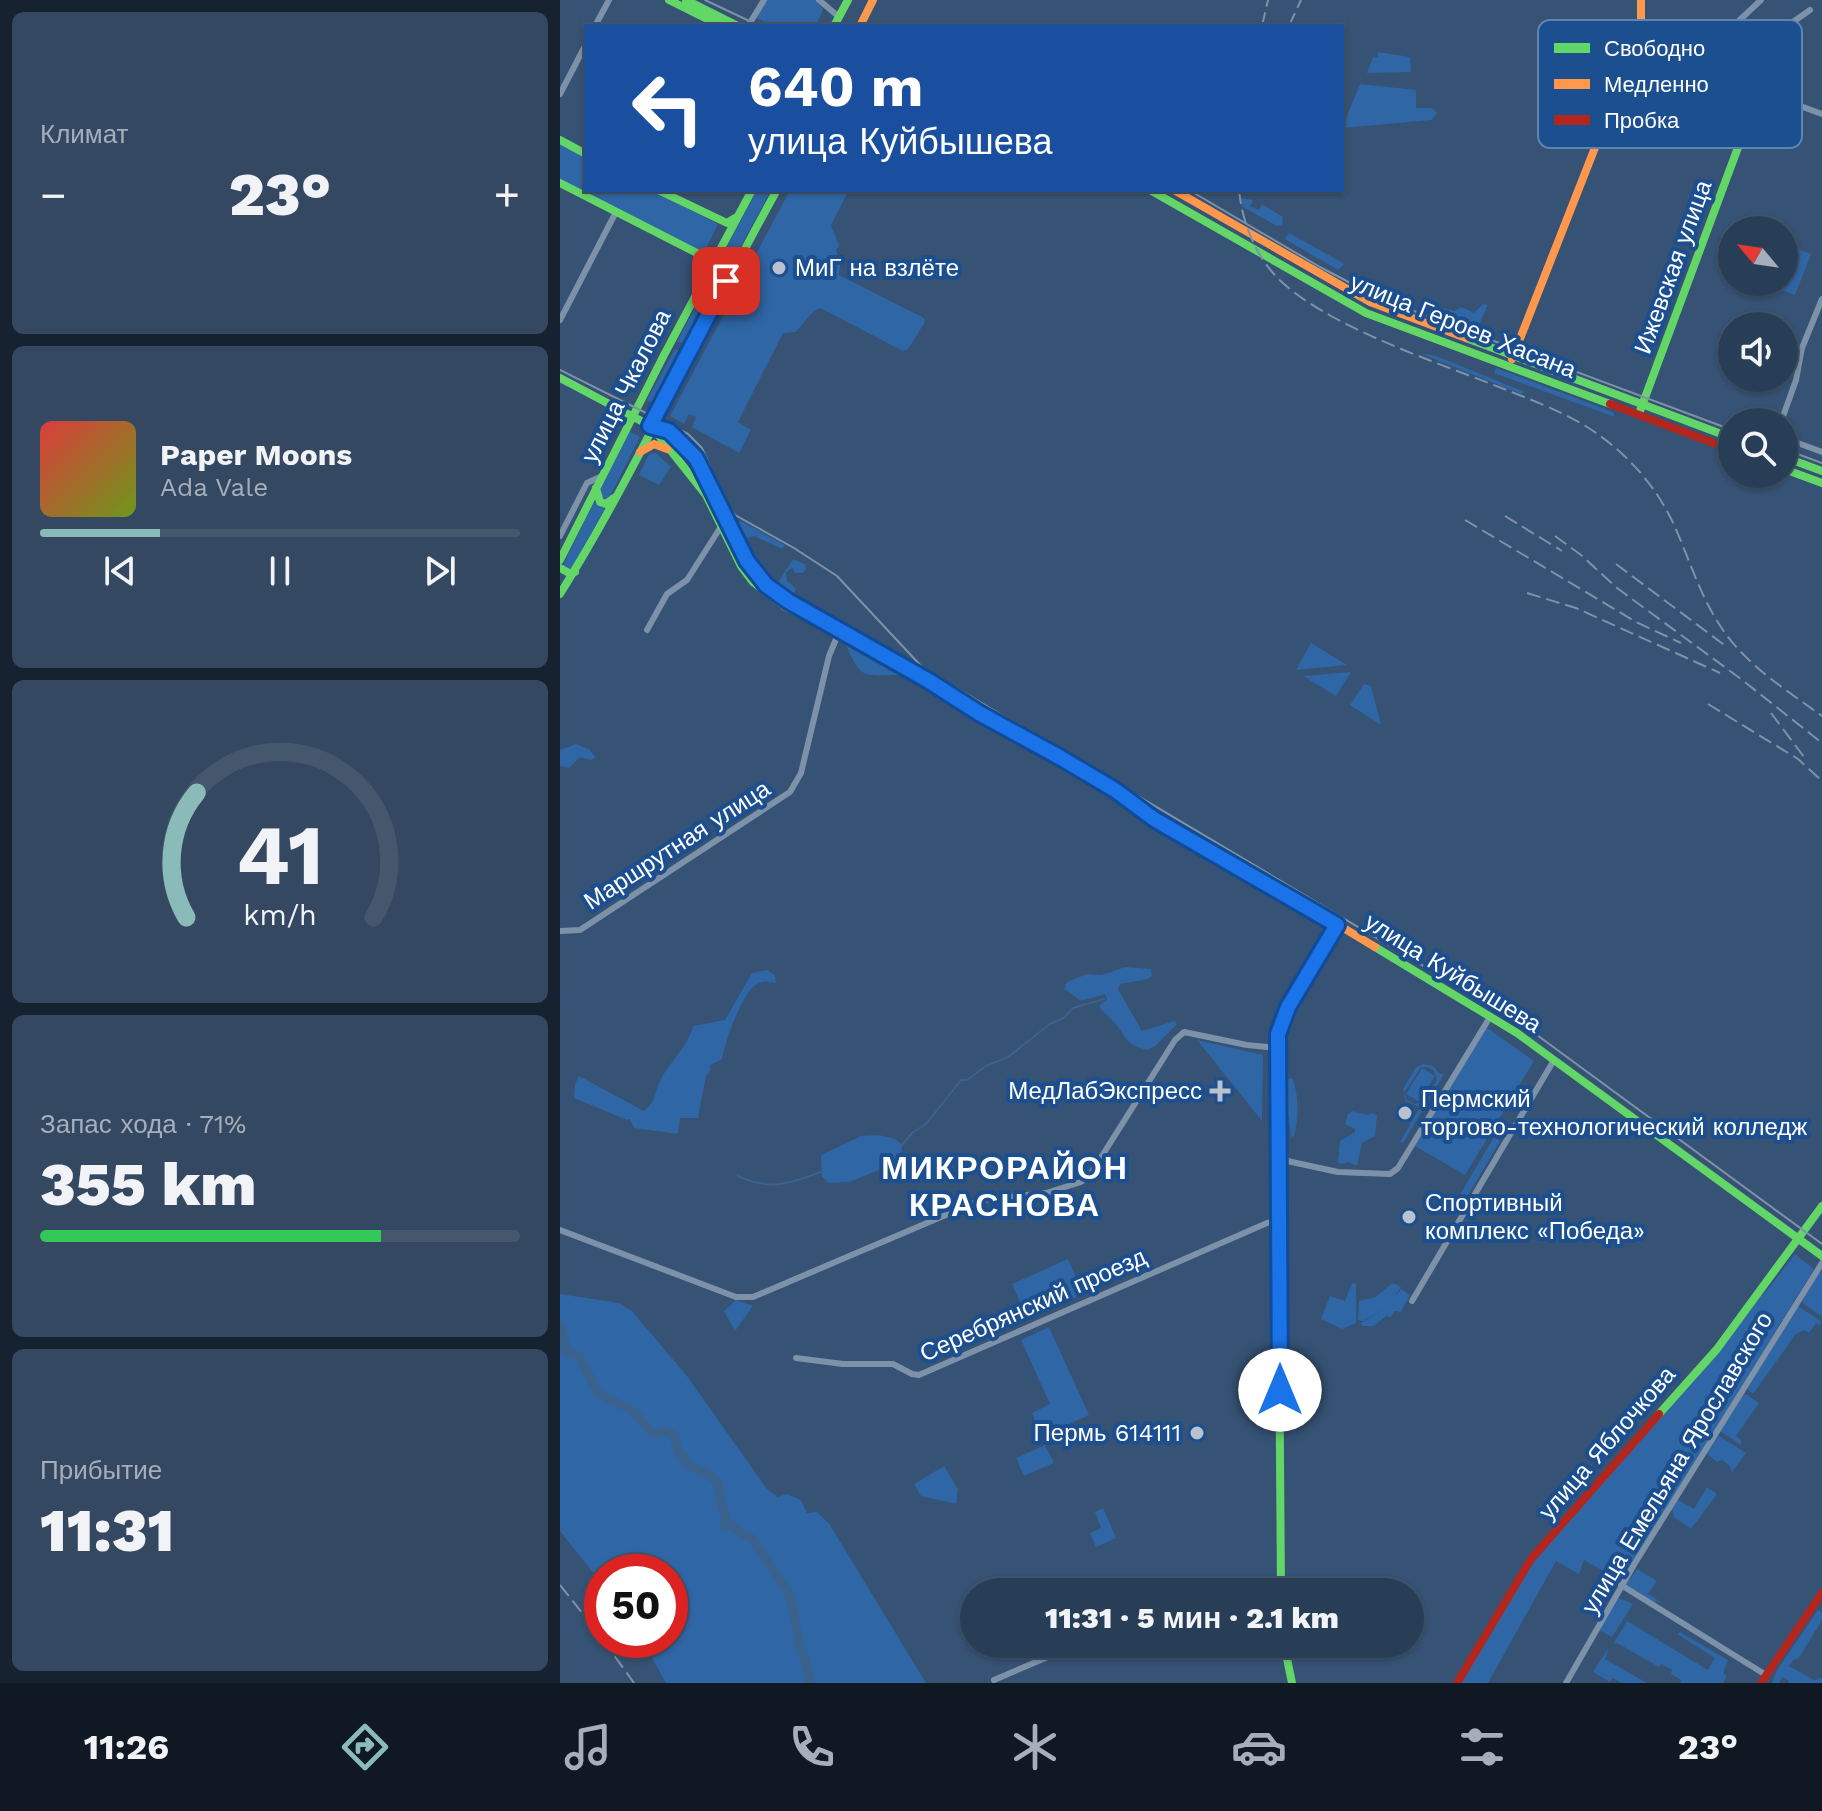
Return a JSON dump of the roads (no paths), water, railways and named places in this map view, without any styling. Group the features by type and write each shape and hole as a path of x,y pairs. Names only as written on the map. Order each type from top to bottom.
{"main road":[{"path":"669,0 717,24"},
{"path":"686,0 734,24"},
{"path":"835,24 848,0"},
{"path":"861,24 873,0"},
{"path":"560,140 584,153"},
{"path":"1509,368 1595,148"},
{"name":"Ижевская улица","path":"1638,415 1738,148"},
{"path":"560,183 732,271"},
{"path":"662,192 727,223 738,217"},
{"name":"улица Чкалова","path":"560,560 593,484 602,476 751,192"},
{"name":"улица Чкалова","path":"560,594 575,572 776,192"},
{"name":"улица Героев Хасана","path":"1153,192 1343,302 1389,323 1718,445"},
{"name":"улица Героев Хасана","path":"1177,192 1348,291 1406,317 1718,433"},
{"path":"664,355 671,347 681,348 684,363"},
{"name":"улица Куйбышева","path":"560,378 651,427 706,495 741,566 761,590 786,607 839,632"},
{"name":"улица Куйбышева","path":"651,427 669,431 696,458 711,484 727,525 759,578 788,601 1061,758 1115,790 1166,826 1490,1017 1554,1060 1822,1256"},
{"path":"636,455 654,444 672,451"},
{"path":"1798,462 1822,471"},
{"path":"1798,474 1822,483"},
{"path":"593,484 601,503 606,504 614,498"},
{"path":"560,568 571,574 575,572"},
{"path":"1281,1578 1277,1048 1288,1007 1337,925"},
{"name":"улица Яблочкова","path":"1457,1683 1531,1559 1717,1349 1822,1206"},
{"path":"1764,1679 1822,1593"},
{"path":"1287,1658 1292,1683"}],"street":[{"path":"596,24 609,0"},
{"path":"749,24 764,0"},
{"path":"819,0 839,17"},
{"path":"829,10 835,0"},
{"path":"1740,20 1761,0"},
{"name":"Ижевская улица","path":"1796,20 1810,10"},
{"path":"560,94 584,48"},
{"path":"1802,107 1822,114"},
{"path":"560,320 616,212"},
{"path":"1786,408 1796,380 1802,348 1822,299"},
{"path":"1798,443 1822,452"},
{"path":"560,536 593,484"},
{"path":"647,630 667,594 687,580 722,525"},
{"name":"Маршрутная улица","path":"560,931 580,930 790,792 801,773 829,656 839,632"},
{"path":"1278,1159 1338,1172 1390,1174 1398,1168 1490,1017"},
{"path":"560,1230 736,1297 753,1297 981,1200 1046,1193 1081,1182 1090,1175 1175,1040 1184,1032 1277,1048"},
{"path":"1412,1301 1554,1060"},
{"name":"Серебрянский проезд","path":"796,1358 843,1364 893,1364 919,1375 1267,1223 1279,1221"},
{"name":"улица Емельяна Ярославского","path":"1566,1683 1621,1585 1822,1263"},
{"path":"1621,1585 1764,1679"},
{"path":"994,1680 1045,1658"}],"waterway":[{"path":"902,1145 912,1133 926,1124 961,1080 967,1080 986,1066 1008,1057 1050,1024 1064,1018 1073,1008 1104,999"},
{"path":"738,1176 760,1183 780,1184 821,1172"},
{"path":"560,1326 567,1352 579,1356 598,1393 633,1411 653,1434 664,1431 674,1435 678,1452 687,1465 716,1481 725,1512 725,1526 731,1525 752,1538 790,1595 800,1646 810,1675 808,1683"}],"tram line":[{"path":"705,0 756,24"},
{"path":"1192,192 1379,298 1718,425"},
{"path":"560,370 688,434 702,448 726,503 735,515 837,576 923,668 1526,1027 1822,1244"},
{"path":"1798,454 1822,463"}],"railway":[{"path":"1262,24 1268,0"},
{"path":"1290,24 1301,0"},
{"path":"1239,192 1254,245 1279,280 1300,297 1373,337 1557,411 1614,446 1648,482 1667,510 1706,600 1729,638 1766,675 1822,716"},
{"path":"1505,516 1562,551"},
{"path":"1465,520 1636,622 1681,643"},
{"path":"1555,536 1617,588 1822,743"},
{"path":"1616,564 1727,647"},
{"path":"1527,593 1576,608 1720,673"},
{"path":"1708,704 1798,759 1822,781"},
{"path":"1771,713 1807,761"},
{"path":"560,1585 584,1615"},
{"path":"616,1658 634,1683"}],"place":[{"name":"МиГ на взлёте","path":"779,268"},
{"name":"МедЛабЭкспресс","path":"1220,1091"},
{"name":"Пермский торгово-технологический колледж","path":"1405,1113"},
{"name":"Спортивный комплекс «Победа»","path":"1409,1217"},
{"name":"Пермь 614111","path":"1197,1433"}],"district":[{"name":"МИКРОРАЙОН КРАСНОВА","path":"1005,1186"}]}
